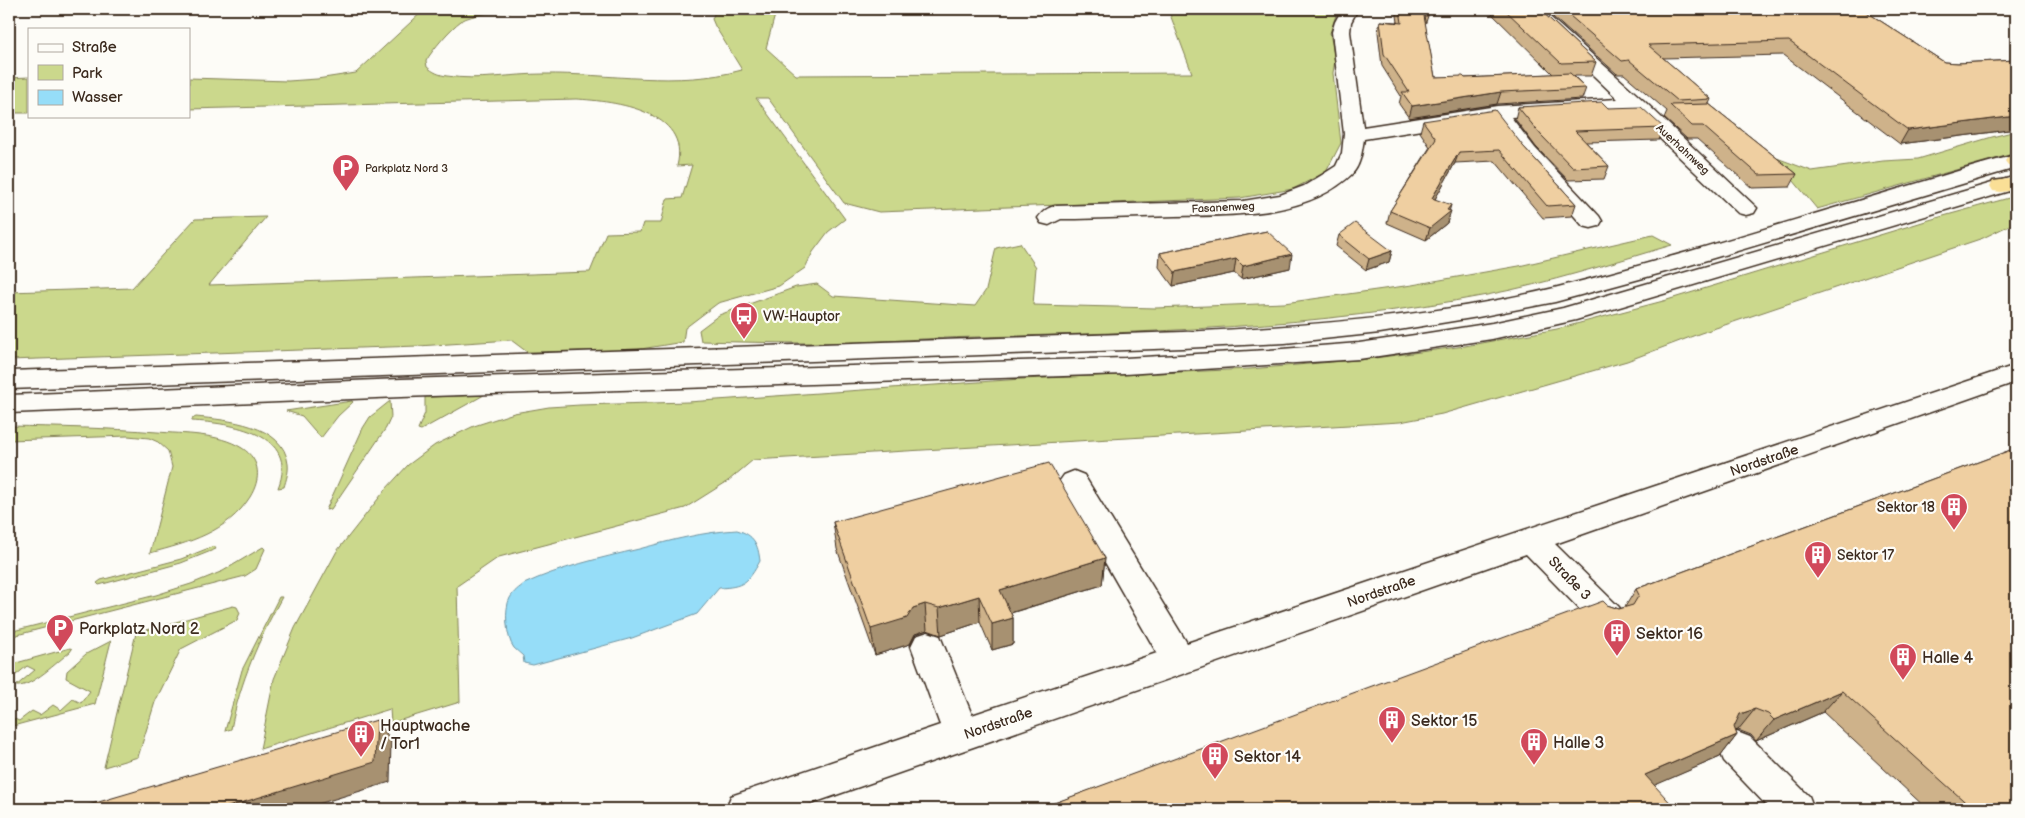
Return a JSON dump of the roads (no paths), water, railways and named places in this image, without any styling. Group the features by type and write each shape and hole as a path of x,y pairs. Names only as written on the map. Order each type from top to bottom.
{"main road":[{"name":"Fasanenweg","path":"1049,218 1055,213 1069,212 1243,208 1284,201 1312,191 1345,169 1352,153 1354,134 1341,32 1342,22 1350,9"},
{"name":"Auerhahnweg","path":"1532,9 1746,208"},
{"path":"1354,134 1497,112 1636,104"},
{"path":"1497,112 1528,152 1591,221"},
{"path":"9,380 1183,340 1285,334 1380,325 1478,310 1555,294 2014,172"},
{"path":"9,404 411,388 1125,366 1358,351 1484,332 1567,315 2014,172"},
{"name":"Nordstraße","path":"746,809 2016,373"},
{"path":"1074,482 1179,660"},
{"name":"Straße 3","path":"1532,540 1608,616"},
{"path":"928,646 962,735"},
{"path":"1737,749 1796,809"}],"water":[{"path":"737,530 743,532 754,541 760,561 748,579 739,585 719,588 697,614 632,638 533,665 524,663 523,656 511,643 507,623 508,603 513,593 524,584 566,568 595,560 688,537"}],"place":[{"name":"Parkplatz Nord 3","path":"346,192"},
{"name":"VW-Hauptor","path":"744,340"},
{"name":"Sektor 18","path":"1954,531"},
{"name":"Sektor 17","path":"1818,579"},
{"name":"Parkplatz Nord 2","path":"60,652"},
{"name":"Sektor 16","path":"1617,657"},
{"name":"Halle 4","path":"1903,681"},
{"name":"Sektor 15","path":"1392,744"},
{"name":"Hauptwache / Tor1","path":"361,758"},
{"name":"Halle 3","path":"1534,766"},
{"name":"Sektor 14","path":"1215,780"}]}
